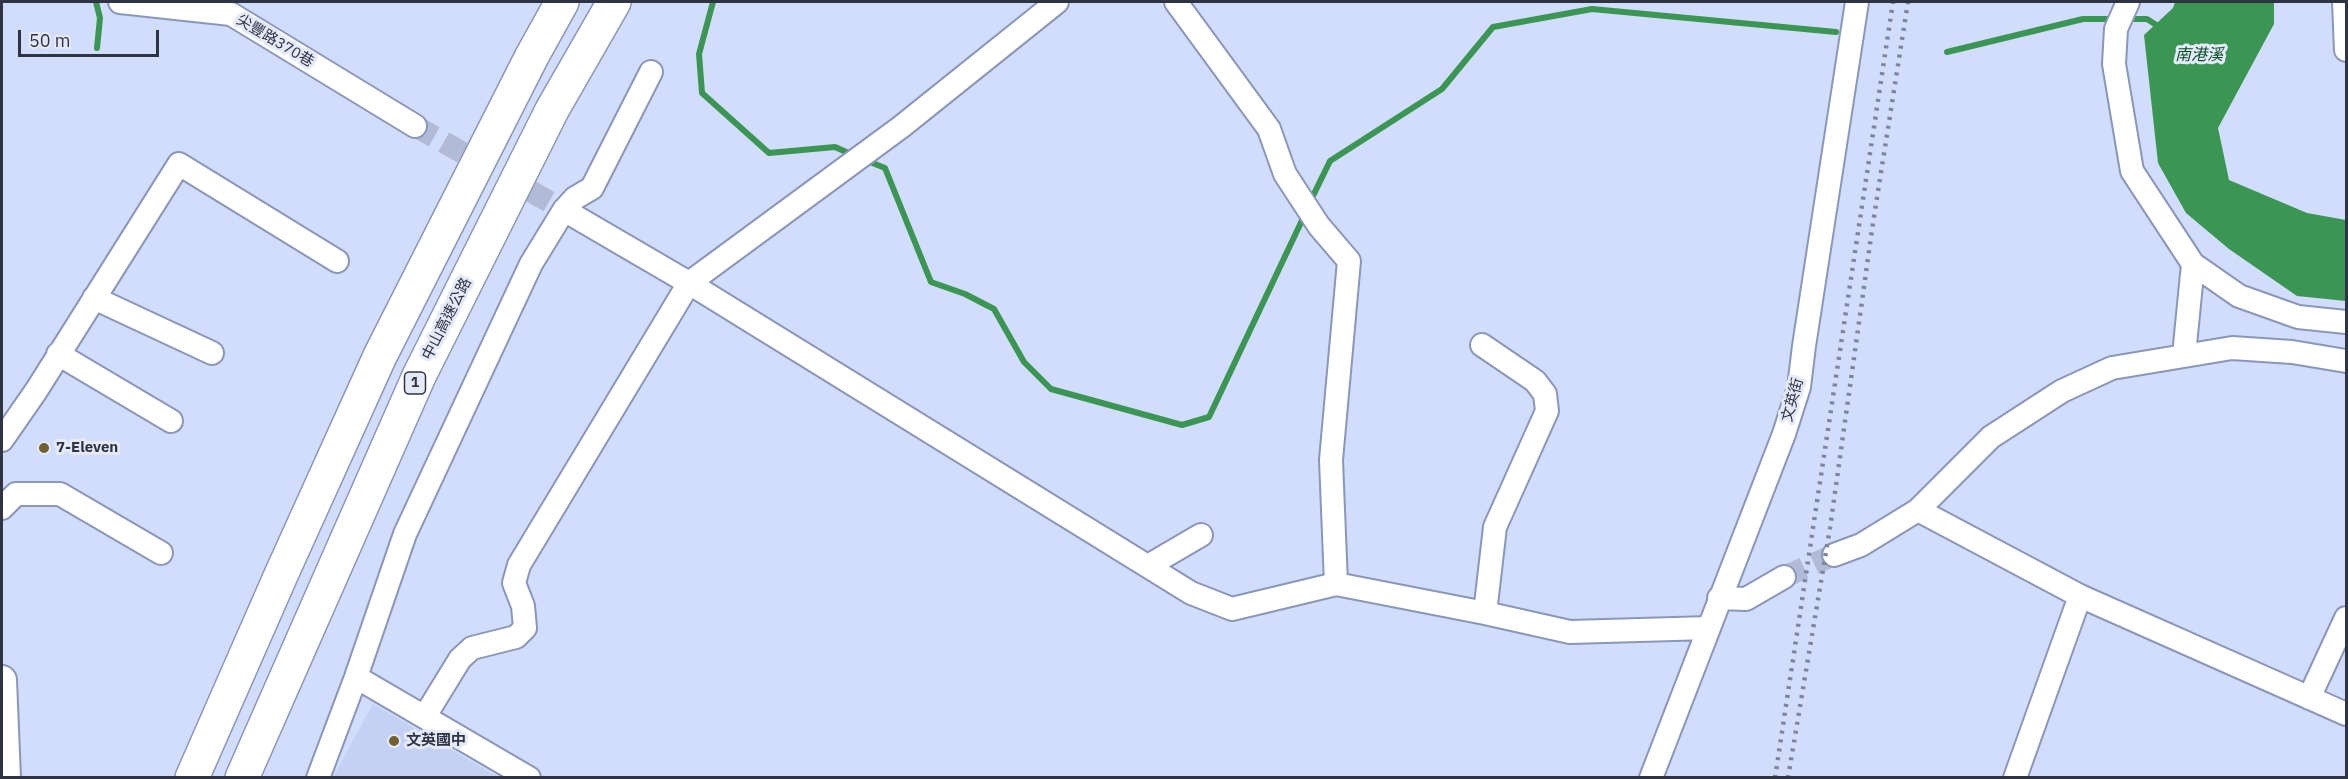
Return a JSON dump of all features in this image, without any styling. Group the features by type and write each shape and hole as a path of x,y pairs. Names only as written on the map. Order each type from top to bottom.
{"highway":[{"path":"192,777 380,356 532,56 562,2"},
{"name":"中山高速公路","path":"242,777 419,376 552,110 614,2"}],"main road":[{"path":"2,680 6,777"}],"street":[{"name":"尖豐路370巷","path":"120,2 222,7 416,126"},
{"path":"425,716 460,659 472,648 516,638 525,628 523,606 514,584 519,565 689,283 860,158 1057,2"},
{"path":"1176,2 1269,129 1285,174 1307,208 1349,261 1331,460 1336,584"},
{"name":"文英街","path":"1651,777 1784,434 1799,387 1857,2"},
{"path":"2128,2 2116,29 2114,64 2132,171 2193,264 2239,296 2298,317 2346,322"},
{"path":"2344,2 2346,50"},
{"path":"318,777 356,677 405,534 531,264 564,210 575,198 592,188 651,72"},
{"path":"2,440 179,164 337,261"},
{"path":"564,210 689,283 1191,593 1232,609 1336,584 1570,632 1709,628"},
{"path":"2184,355 2193,264"},
{"path":"94,298 212,353"},
{"path":"1482,345 1535,381 1545,394 1547,411 1495,527 1485,613"},
{"path":"1834,555 1861,545 1918,510 1991,437 2062,392 2112,368 2232,348 2292,352 2346,361"},
{"path":"58,354 171,421"},
{"path":"2,508 16,494 60,494 161,552"},
{"path":"1918,510 2080,596 2346,714"},
{"path":"1148,566 1201,536"},
{"path":"1719,598 1746,599 1785,577"},
{"path":"2015,777 2080,596"},
{"path":"2310,698 2346,618"},
{"path":"356,677 530,777"}],"shaded area":[{"name":"文英國中","path":"373,704 498,777 333,777"}],"water":[{"name":"南港溪","path":"2175,2 2274,2 2274,24 2218,128 2229,180 2307,213 2346,220 2346,301 2297,296 2229,249 2186,213 2158,163 2144,35 2173,8"}],"waterway":[{"path":"96,2 100,18 97,48"},
{"path":"713,2 699,54 702,93 769,153 835,147 853,155"},
{"path":"1310,202 1330,161 1442,89 1493,27 1592,9 1836,32"},
{"path":"1947,52 2083,19 2116,19"},
{"path":"2126,19 2147,19 2161,28"},
{"path":"865,160 885,168 931,282 965,294 994,309 1024,362 1051,389 1182,425 1209,417 1305,214"}],"tunnel":[{"path":"415,126 564,210"},
{"path":"1784,577 1834,555"}],"railway":[{"path":"1775,778 1893,2"},
{"path":"1788,778 1830,528 1873,223 1908,2"}],"place":[{"name":"7-Eleven","path":"44,448"},
{"name":"文英國中","path":"394,741"}]}
